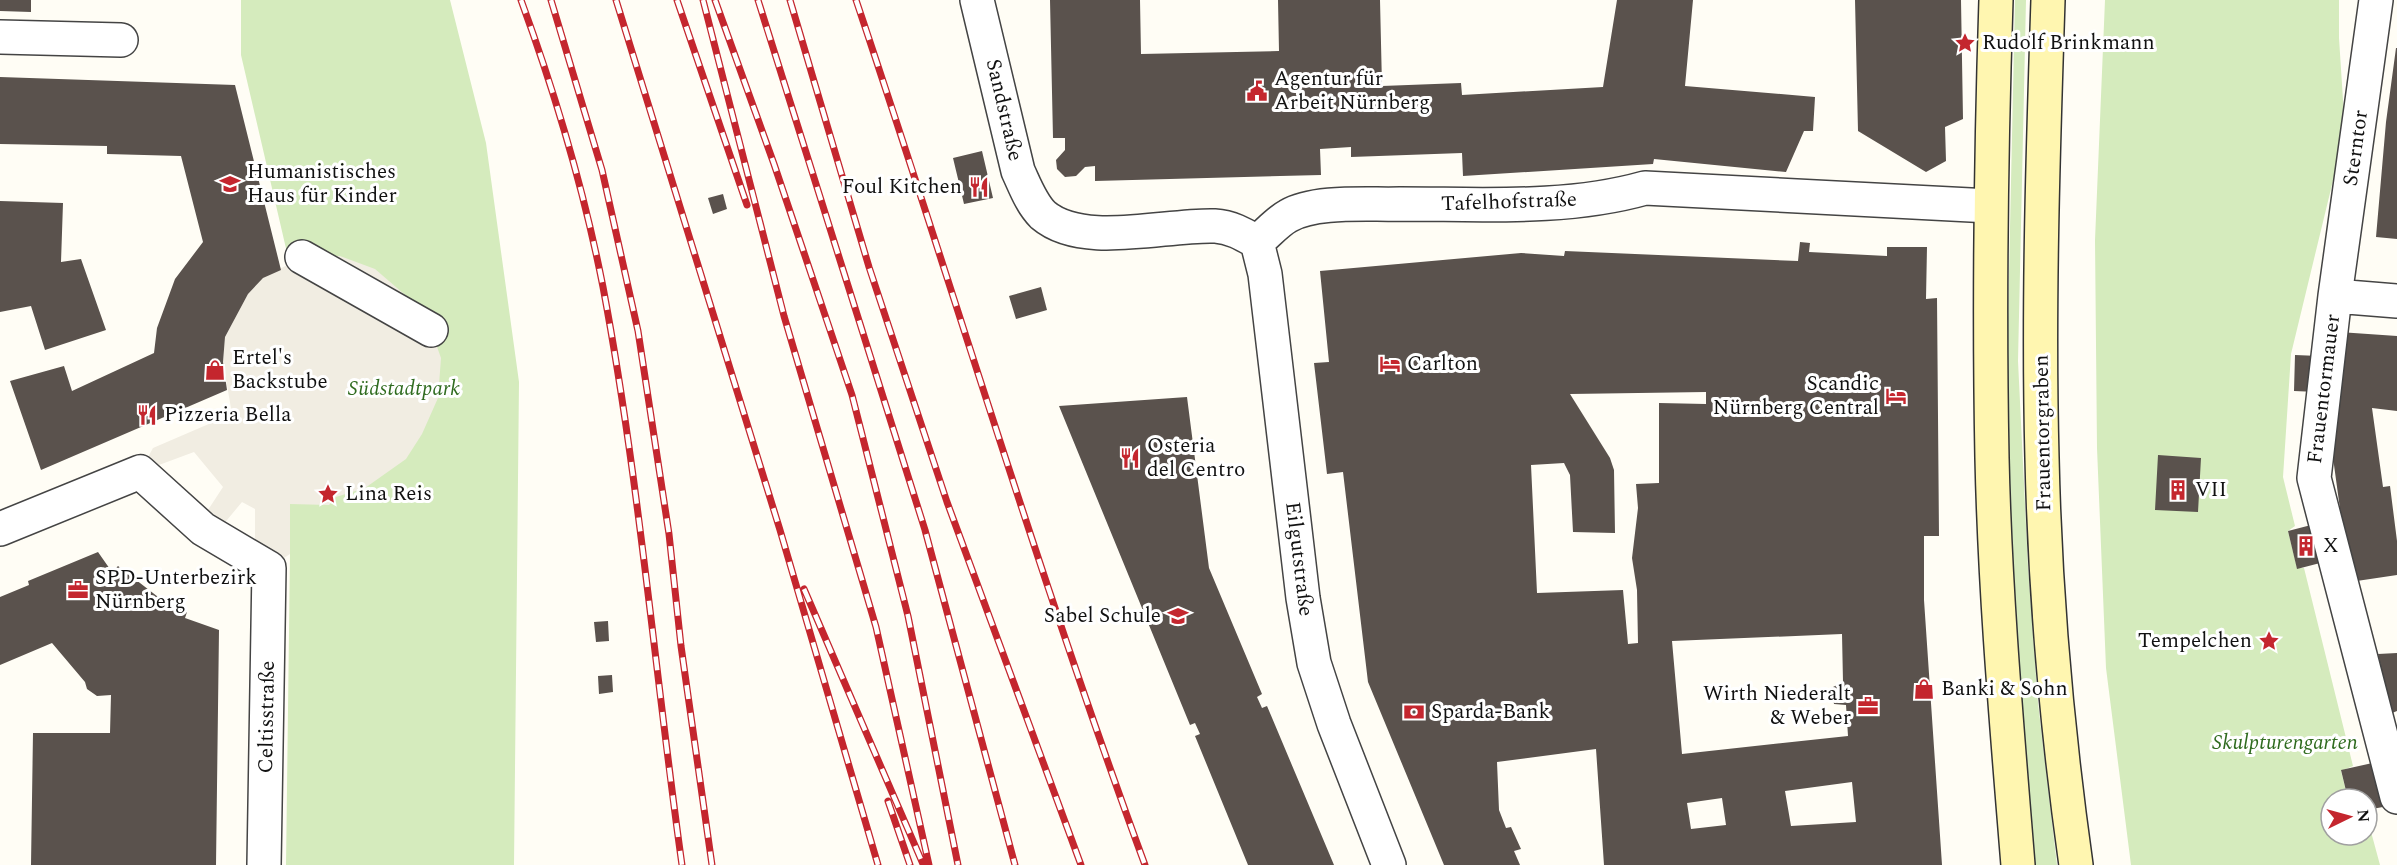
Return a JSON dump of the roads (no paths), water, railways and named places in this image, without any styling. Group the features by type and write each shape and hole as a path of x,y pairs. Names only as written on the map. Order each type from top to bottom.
{"main road":[{"path":"1996,0 1990,206 1993,470 2002,675 2018,865"},
{"name":"Frauentorgraben","path":"2048,0 2042,276 2042,468 2053,666 2076,865"}],"street":[{"name":"Sandstraße","path":"977,0 1018,171 1028,195 1044,215 1066,226 1090,231 1215,226 1237,230 1257,242"},
{"name":"Sterntor","path":"2335,296 2376,0"},
{"path":"0,37 121,40"},
{"name":"Tafelhofstraße","path":"1257,242 1288,215 1308,208 1350,205 1541,203 1609,198 1645,188 1990,206"},
{"name":"Eilgutstraße","path":"1257,242 1265,274 1303,598 1314,663 1334,724 1389,865"},
{"path":"302,257 431,330"},
{"path":"2335,296 2397,301"},
{"name":"Frauentormauer","path":"2335,296 2314,478 2397,797"},
{"name":"Celtisstraße","path":"0,529 140,472 203,529 268,568 264,865"}],"railway":[{"path":"521,0 568,142 603,287 637,503 682,865"},
{"path":"551,0 602,170 638,331 669,534 681,646 712,865"},
{"path":"616,0 780,530 878,865"},
{"path":"677,0 747,205"},
{"path":"703,0 784,316 876,627 929,865"},
{"path":"715,0 774,164 852,395 908,616 958,865"},
{"path":"758,0 925,530 1015,865"},
{"path":"790,0 869,267 947,502 1081,865"},
{"path":"856,0 1069,650 1145,865"},
{"path":"804,589 923,864"},
{"path":"888,801 910,865"}],"place":[{"name":"Rudolf Brinkmann","path":"1965,43"},
{"name":"Agentur für Arbeit Nürnberg","path":"1257,91"},
{"name":"Humanistisches Haus für Kinder","path":"230,184"},
{"name":"Foul Kitchen","path":"979,187"},
{"name":"Carlton","path":"1390,364"},
{"name":"Ertel's Backstube","path":"215,370"},
{"name":"Scandic Nürnberg Central","path":"1896,396"},
{"name":"Pizzeria Bella","path":"147,415"},
{"name":"Osteria del Centro","path":"1130,458"},
{"name":"VII","path":"2178,490"},
{"name":"Lina Reis","path":"328,494"},
{"name":"X","path":"2306,546"},
{"name":"SPD-Unterbezirk Nürnberg","path":"78,590"},
{"name":"Sabel Schule","path":"1178,616"},
{"name":"Tempelchen","path":"2269,641"},
{"name":"Banki & Sohn","path":"1924,689"},
{"name":"Wirth Niederalt & Weber","path":"1868,706"},
{"name":"Sparda-Bank","path":"1414,712"}],"park label":[{"name":"Südstadtpark","path":"404,389"},
{"name":"Skulpturengarten","path":"2285,743"}]}
